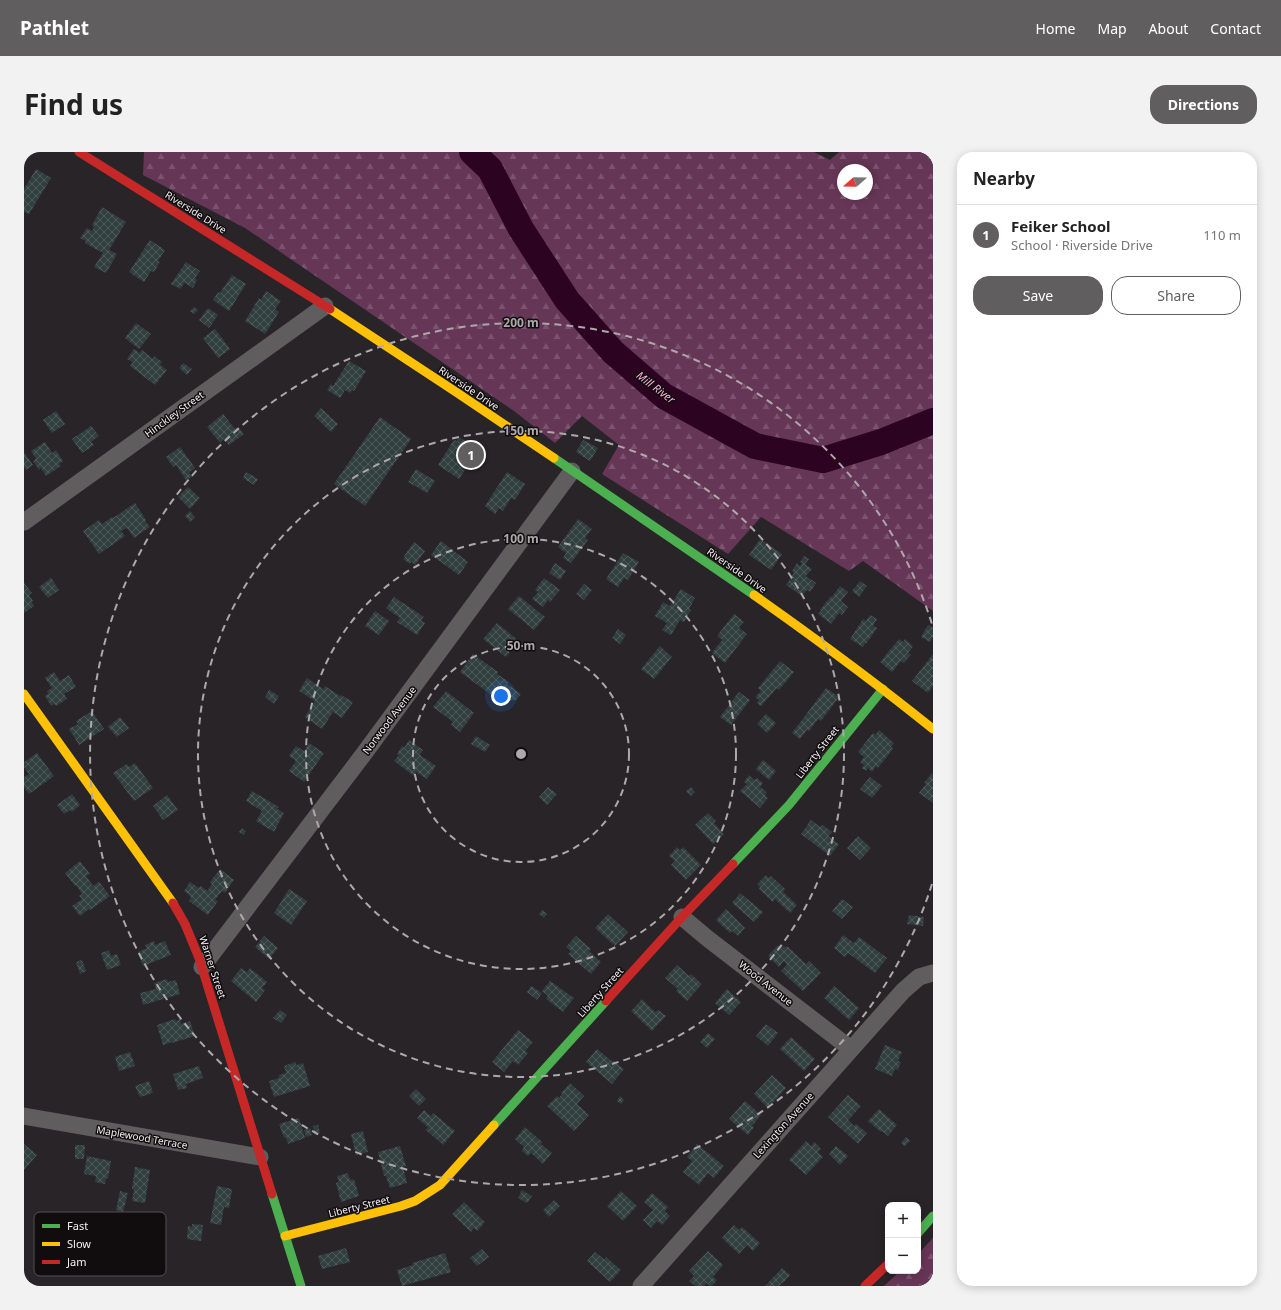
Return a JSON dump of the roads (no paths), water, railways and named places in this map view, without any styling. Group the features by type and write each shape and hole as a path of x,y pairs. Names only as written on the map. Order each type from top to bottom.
{"street":[{"name":"Riverside Drive","path":"79,152 325,306 430,374 710,564 883,689 933,729"},
{"name":"Hinckley Street","path":"24,522 325,306"},
{"name":"Norwood Avenue","path":"202,967 368,748 572,471"},
{"name":"Liberty Street","path":"285,1236 401,1206 415,1201 440,1185 682,917 789,805 883,689"},
{"name":"Warner Street","path":"24,694 178,909 190,934 202,967 301,1286"},
{"name":"Wood Avenue","path":"682,917 851,1049"},
{"name":"Lexington Avenue","path":"641,1286 910,983 919,977 933,973"},
{"name":"Maplewood Terrace","path":"24,1116 260,1157"},
{"path":"921,1230 933,1216"},
{"path":"865,1286 885,1267"}],"waterway":[{"name":"Mill River","path":"472,152 490,169 521,229 567,300 613,352 664,396 755,446 823,460 881,442 933,421"}],"place":[{"name":"Feiker School","path":"471,455"}]}
